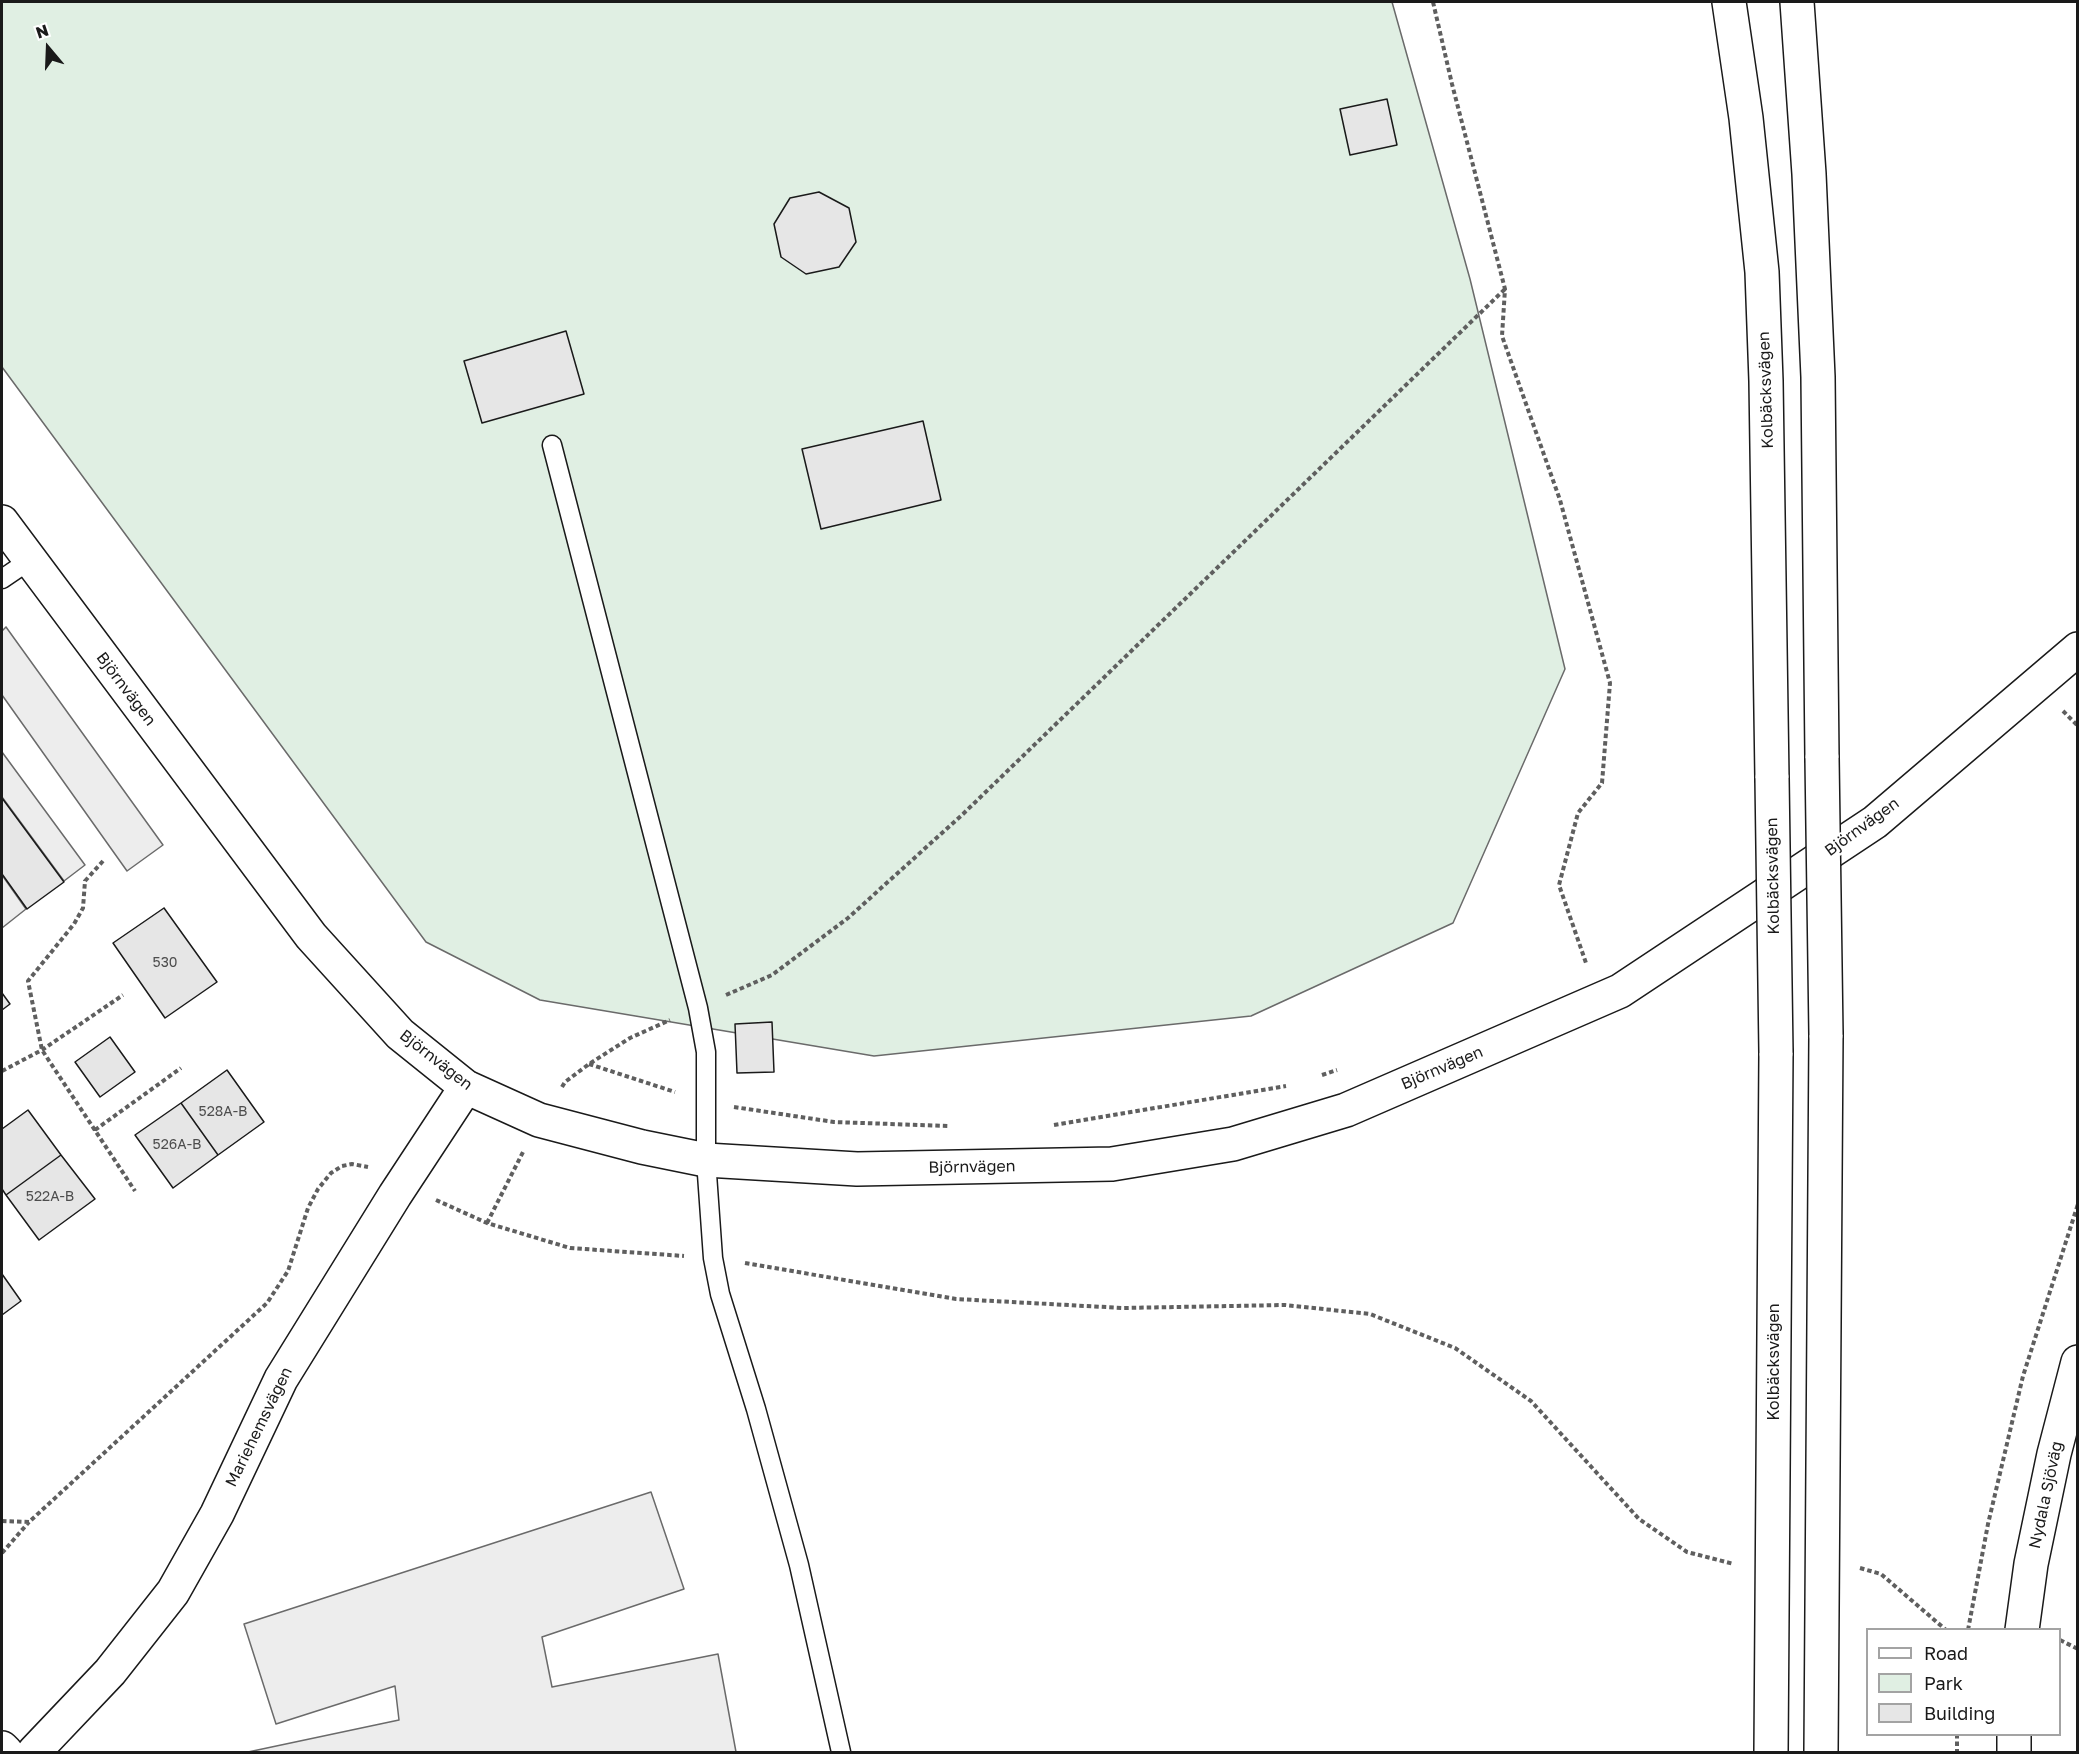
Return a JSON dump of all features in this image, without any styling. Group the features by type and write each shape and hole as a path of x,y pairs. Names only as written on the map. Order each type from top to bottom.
{"main road":[{"name":"Kolbäcksvägen","path":"1729,2 1746,118 1762,272 1767,392 1776,1053 1772,1752"},
{"path":"1797,2 1809,174 1818,377 1826,1035 1821,1752"},
{"name":"Björnvägen","path":"2,522 311,936 400,1034 466,1087 539,1120 642,1147 706,1160 857,1169 1112,1164 1233,1144 1346,1110 1620,991 1875,822 2078,649"},
{"name":"Mariehemsvägen","path":"34,1752 110,1672 172,1592 217,1514 281,1379 326,1304 466,1087"},
{"name":"Nydala Sjöväg","path":"2022,1628 2033,1553 2054,1454 2078,1362"},
{"path":"2014,1736 2014,1752"},
{"path":"2,1748 6,1752"}],"lane":[{"path":"552,445 698,1008 706,1052 706,1160 713,1258 720,1294 756,1409 799,1565 841,1752"},
{"path":"2,579 30,560"}],"path":[{"path":"1433,2 1505,289 1502,336 1560,500 1610,683 1602,783 1578,813 1559,885 1586,963 1576,969"},
{"path":"487,1223 539,1120 565,1082 630,1038 772,975 848,918 980,797 1505,289"},
{"path":"103,861 85,881 83,908 74,924 28,981 42,1050 135,1191"},
{"path":"2,1071 42,1050 123,995"},
{"path":"589,1064 706,1102 834,1122 959,1127"},
{"path":"1313,1078 1346,1067"},
{"path":"95,1130 181,1068"},
{"path":"1050,1125 1291,1085"},
{"path":"2,1553 29,1522 267,1303 288,1271 308,1208 318,1189 331,1173 342,1166 352,1164 379,1171 403,1183"},
{"path":"433,1198 487,1223 570,1248 713,1258 956,1299 1124,1308 1285,1305 1370,1314 1455,1348 1531,1401 1640,1519 1687,1552 1734,1564"},
{"path":"1968,1628 1988,1524 2023,1376 2078,1204"},
{"path":"2,1521 29,1522"},
{"path":"1859,1568 1881,1574 1945,1628"},
{"path":"2061,1640 2078,1650"},
{"path":"1957,1736 1957,1752"}],"green space":[{"path":"2,2 1392,2 1470,279 1565,669 1453,923 1251,1016 874,1056 540,1000 426,942 2,367"}],"shaded area":[{"path":"6,627 163,845 127,871 2,695 2,631"},
{"path":"2,752 85,865 64,881 2,797"},
{"path":"2,875 26,909 2,928"},
{"path":"651,1492 684,1589 542,1637 552,1687 718,1654 736,1752 248,1752 399,1720 395,1686 276,1724 244,1624"}],"building":[{"path":"1387,99 1397,145 1350,155 1340,109"},
{"path":"819,192 849,208 856,242 839,267 806,274 781,257 774,224 790,198"},
{"path":"566,331 584,394 482,423 464,361"},
{"path":"923,421 941,500 821,529 802,449"},
{"path":"2,798 64,882 27,909 2,874"},
{"path":"164,908 217,982 165,1018 113,943"},
{"path":"2,993 10,1004 2,1010"},
{"path":"772,1022 774,1072 737,1073 735,1024"},
{"path":"110,1037 135,1072 100,1097 75,1062"},
{"path":"227,1070 264,1122 218,1155 181,1103"},
{"path":"181,1103 218,1155 173,1188 135,1135"},
{"path":"28,1110 61,1155 6,1195 2,1189 2,1129"},
{"path":"61,1155 95,1199 39,1240 6,1195"},
{"path":"2,1274 21,1301 2,1315"}]}
